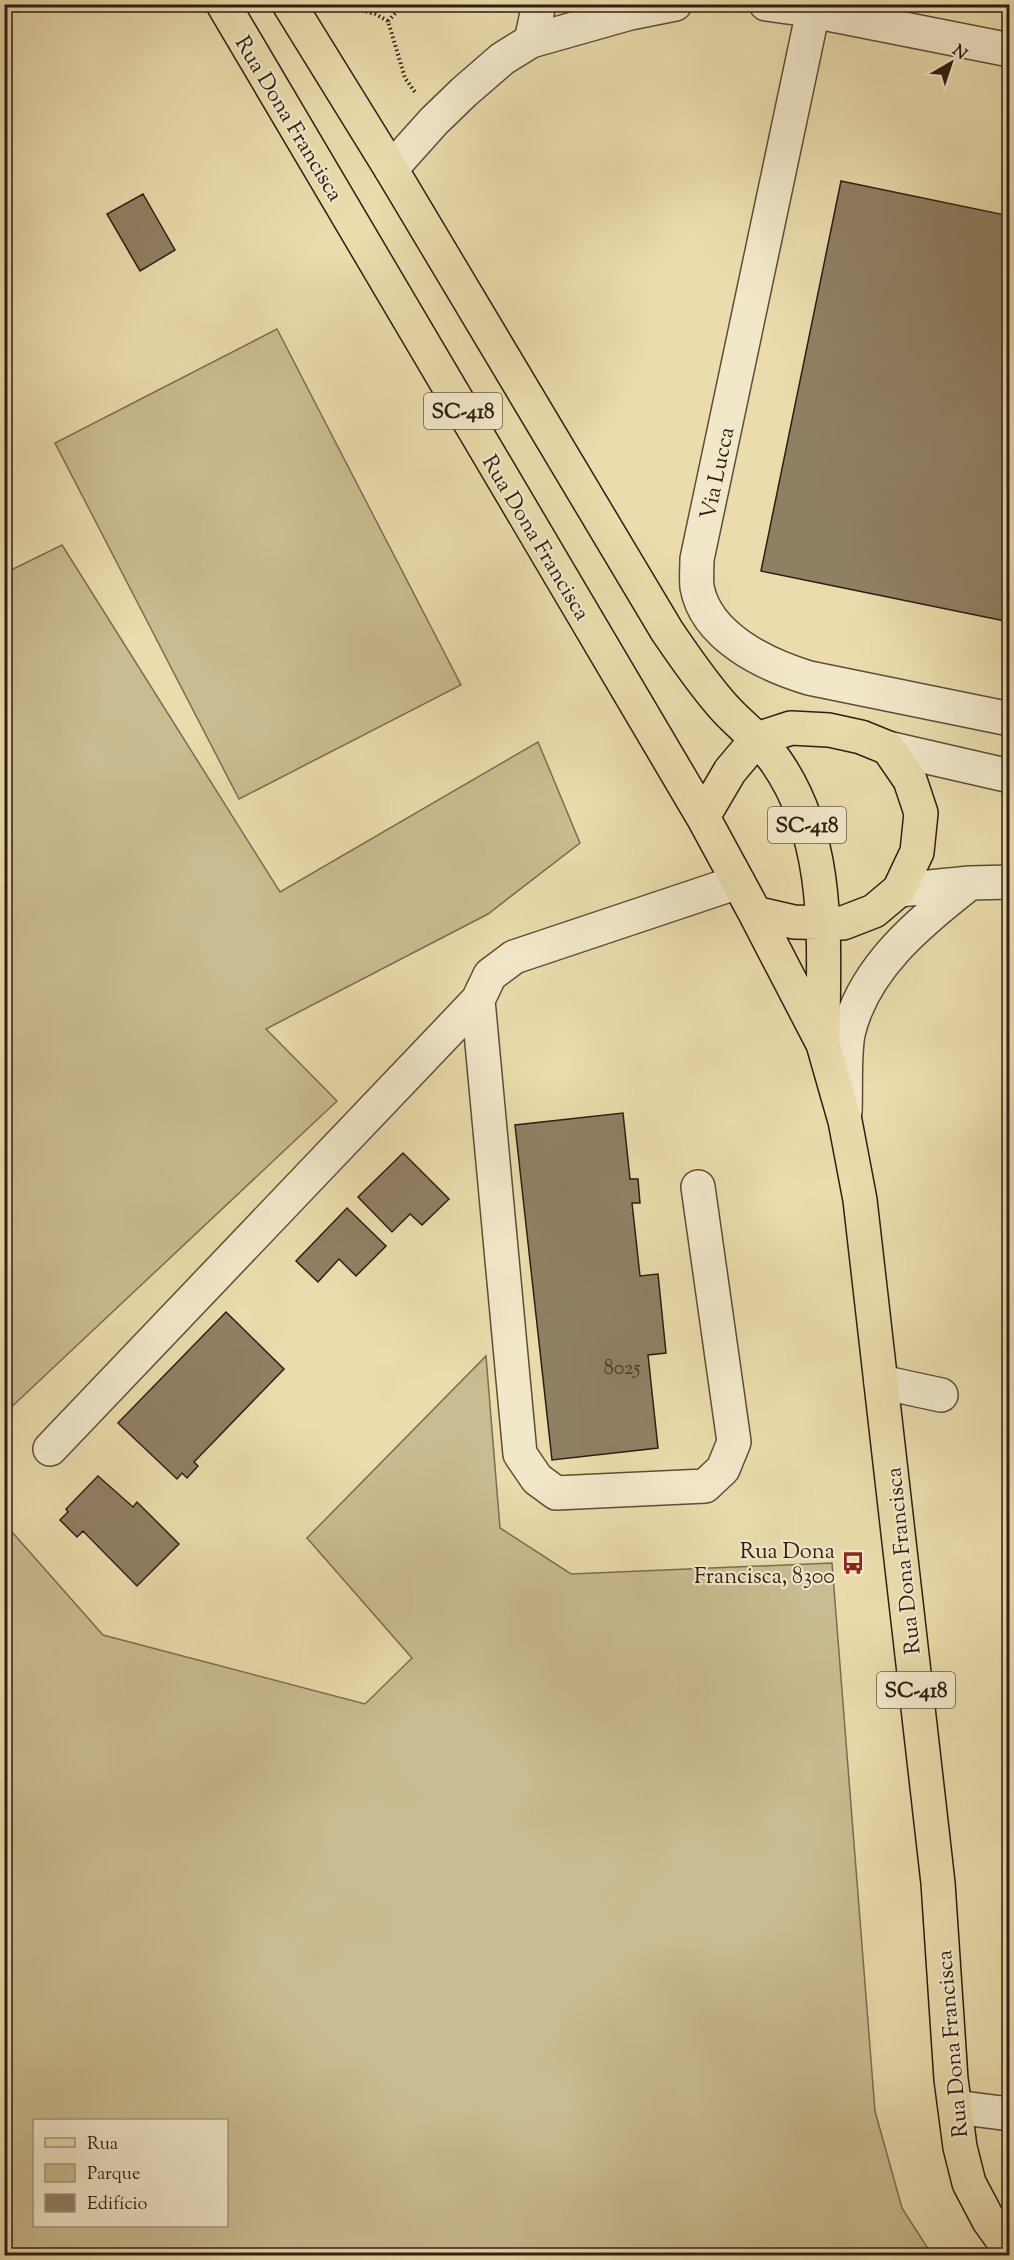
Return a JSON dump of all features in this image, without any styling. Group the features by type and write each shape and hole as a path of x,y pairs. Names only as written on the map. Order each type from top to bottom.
{"main road":[{"name":"Rua Dona Francisca","path":"223,4 703,817 823,1044 845,1120 860,1200 938,1883 951,2079 960,2147 969,2184 989,2221 1010,2250"},
{"name":"Rua Dona Francisca","path":"289,4 667,631 694,672 775,760 798,799 810,833 820,877 823,924 823,1044"},
{"path":"703,817 730,771 757,739 791,728 829,730 861,737 888,748 910,780 921,813 917,852 899,890 874,910 843,923 794,922 755,913"}],"street":[{"path":"531,41 539,4"},
{"path":"390,169 434,121 502,59 531,41 630,13 675,4"},
{"path":"766,4 812,7 1010,50"},
{"name":"Via Lucca","path":"812,7 698,559 697,587 707,612 724,633 751,655 780,670 820,681 1010,719"},
{"path":"888,748 1010,776"},
{"path":"50,1449 478,999 490,975 514,957 738,882"},
{"path":"899,890 970,883 1010,882"},
{"path":"845,1120 848,1036 859,999 880,969 909,935 933,912 970,883"},
{"path":"478,999 520,1454 537,1479 556,1493 705,1486 723,1469 734,1442 698,1187"},
{"path":"881,1382 941,1395"},
{"path":"955,2107 1010,2114"}],"path":[{"path":"340,4 375,14 388,21 405,78 434,121"},
{"path":"388,21 404,4"}],"green space":[{"path":"277,329 461,685 239,799 55,443"},
{"path":"62,545 280,892 538,742 580,843 488,914 266,1029 337,1101 5,1413 5,573"},
{"path":"486,1356 500,1528 571,1574 832,1563 875,2111 902,2208 932,2255 5,2255 5,1524 103,1635 365,1704 412,1658 307,1538"}],"building":[{"path":"841,181 1010,216 1010,622 761,571"},
{"path":"143,194 175,250 140,271 107,214"},
{"path":"623,1113 630,1179 638,1179 640,1203 632,1203 640,1276 658,1274 666,1353 648,1355 658,1448 552,1460 515,1125"},
{"path":"403,1153 449,1199 422,1225 410,1214 392,1232 358,1197"},
{"path":"347,1208 386,1246 356,1276 339,1259 318,1282 296,1261"},
{"path":"226,1312 284,1369 194,1462 198,1466 187,1478 182,1473 177,1479 118,1423"},
{"path":"98,1476 133,1507 137,1502 179,1544 137,1586 83,1531 77,1537 60,1520 68,1512 66,1509"}],"place":[{"name":"Rua Dona Francisca, 8300","path":"853,1563"}]}
